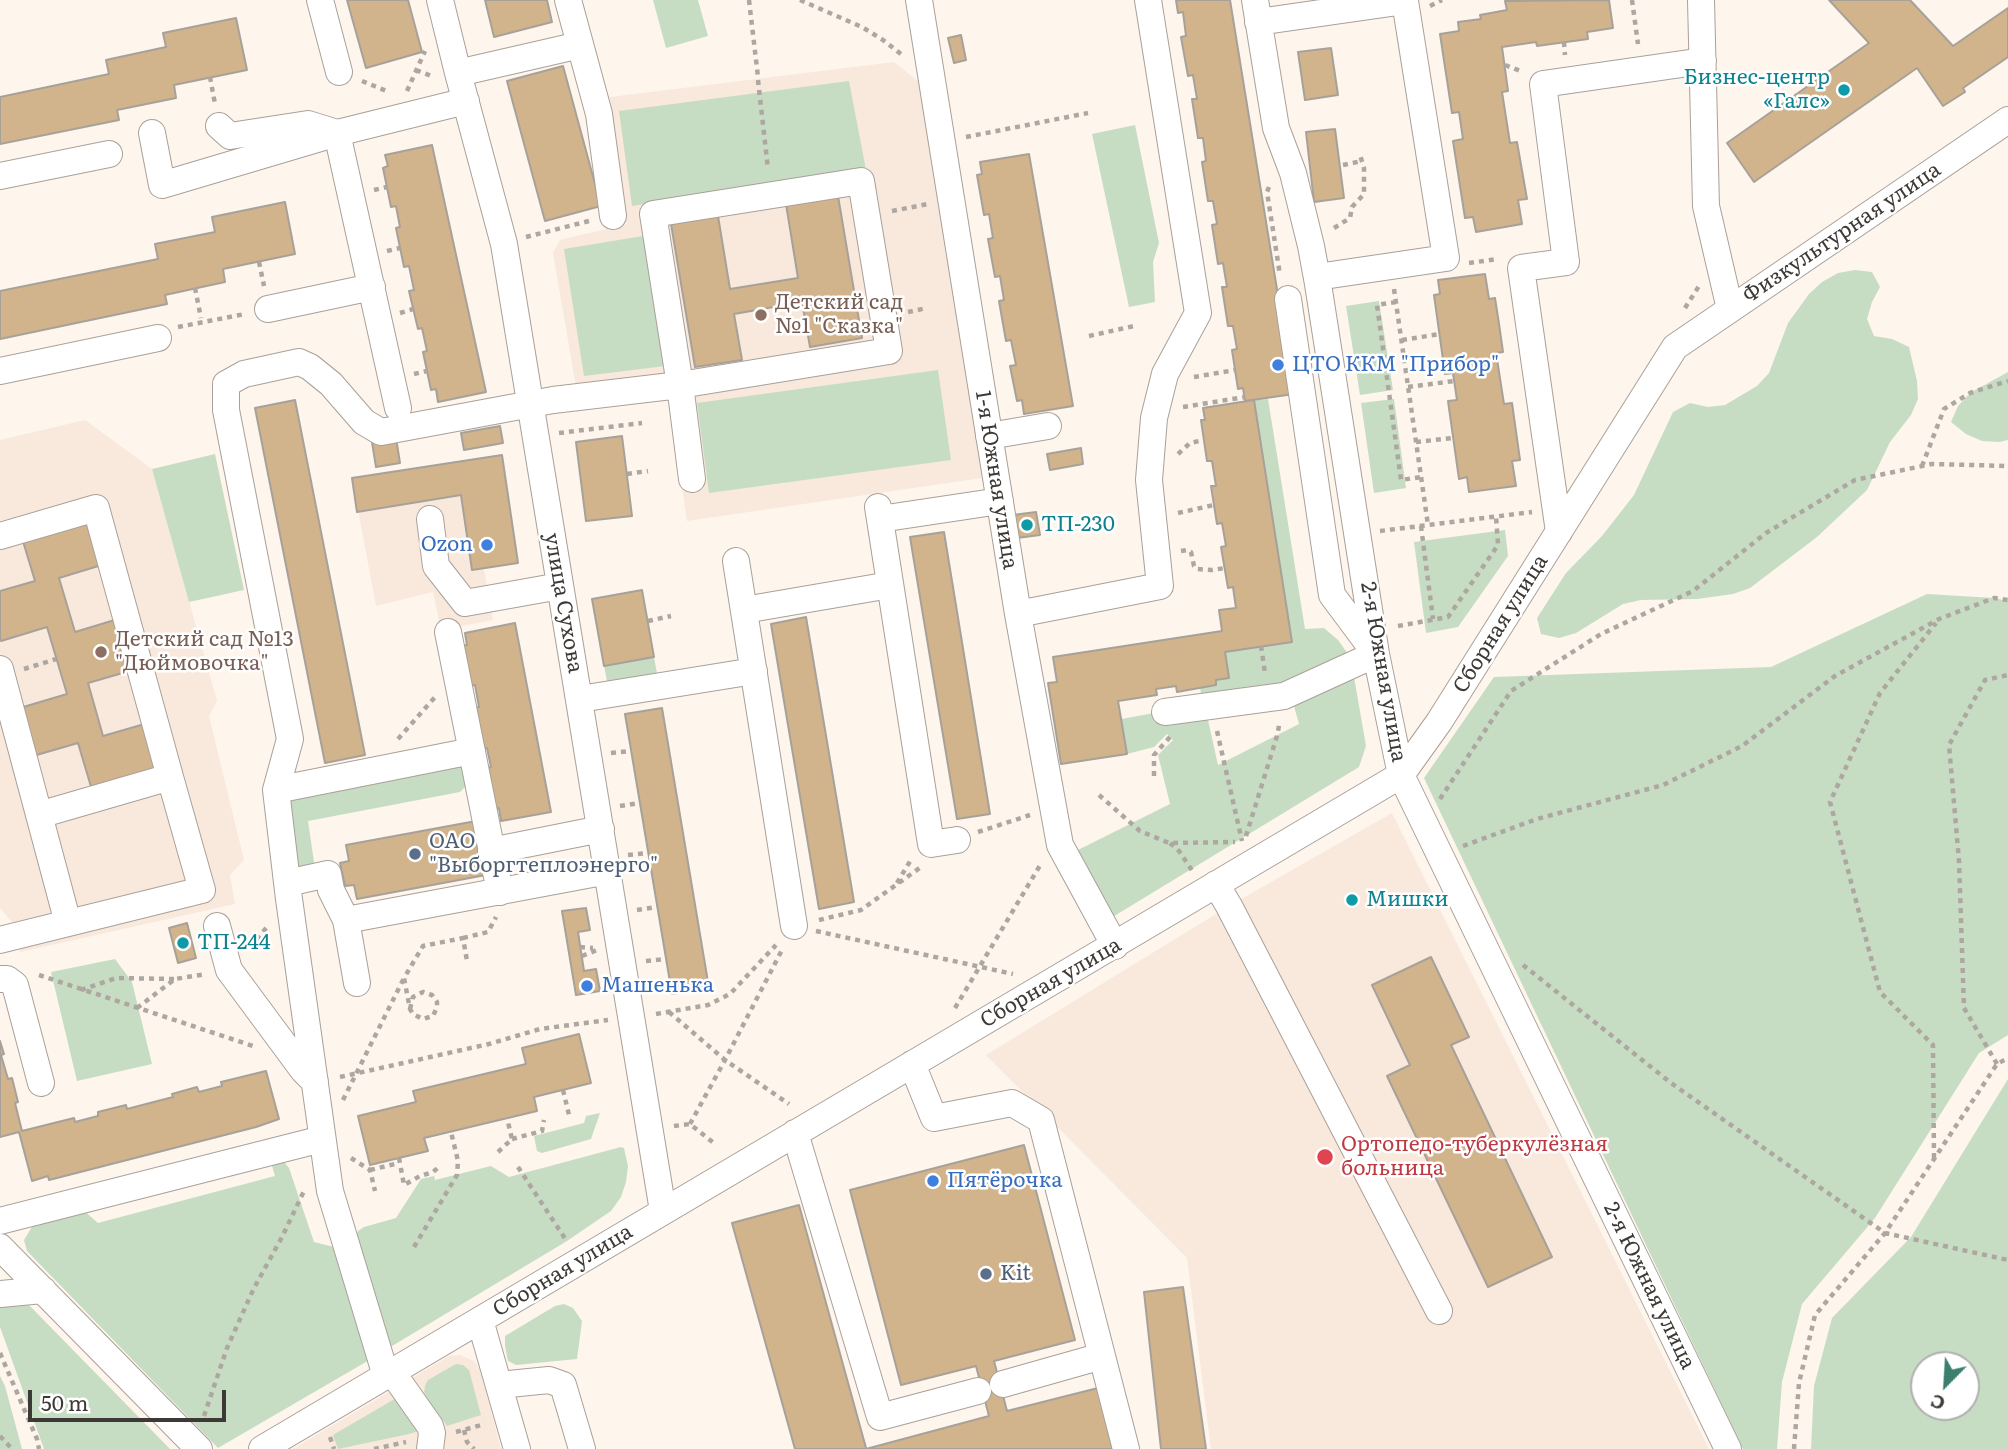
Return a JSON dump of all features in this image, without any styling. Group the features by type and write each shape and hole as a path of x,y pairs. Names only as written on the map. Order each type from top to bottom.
{"street":[{"path":"320,0 340,72"},
{"name":"улица Сухова","path":"440,0 448,76 466,101 504,244 601,829 617,863 663,1212"},
{"path":"568,0 599,114 613,216"},
{"name":"1-я Южная улица","path":"919,0 1018,614 1060,845 1115,946"},
{"path":"1018,614 1160,586 1149,480 1154,418 1165,374 1198,313 1148,0"},
{"path":"1701,0 1706,206 1730,309"},
{"path":"1256,11 1405,1 1446,258 1317,277"},
{"name":"2-я Южная улица","path":"1256,11 1276,128 1293,173 1317,277 1376,654 1401,775 1728,1449"},
{"path":"448,76 580,45"},
{"path":"1559,532 1521,268 1566,262 1543,84 1703,61"},
{"path":"152,133 162,186 337,133 466,101"},
{"name":"Физкультурная улица","path":"1675,346 2008,120"},
{"path":"219,125 230,136 308,124 337,133"},
{"path":"337,133 398,408"},
{"path":"0,176 109,154"},
{"path":"421,1445 432,1433 430,1426 389,1374 332,1202 276,790 290,739 226,411 226,384 244,374 299,362 310,367 331,384 364,422 381,432 531,404 680,385 889,351 862,264 862,181 653,214 680,385 692,478"},
{"path":"268,309 372,287"},
{"path":"1168,724 1211,706 1284,695 1376,654 1332,595 1288,299"},
{"path":"0,371 158,338"},
{"name":"Сборная улица","path":"262,1449 1115,946 1205,879 1401,775 1439,722 1675,346"},
{"path":"989,436 1048,426"},
{"path":"957,840 931,844 879,513 1000,501"},
{"path":"0,536 96,508 202,890 0,940"},
{"path":"430,519 436,566 465,603 560,586"},
{"path":"736,561 794,926"},
{"path":"744,610 890,585"},
{"path":"448,632 500,892"},
{"path":"0,669 68,923"},
{"path":"580,699 754,671"},
{"path":"276,790 472,751"},
{"path":"39,815 170,777"},
{"path":"491,851 601,829"},
{"path":"346,920 500,892 617,863"},
{"path":"287,883 328,874 331,890 346,920 357,983"},
{"path":"1205,879 1236,918 1439,1311"},
{"path":"217,926 229,970 295,1060 315,1082"},
{"path":"0,979 7,979 15,985 41,1083"},
{"path":"912,1065 934,1118 1012,1104 1041,1120 1126,1449"},
{"path":"796,1133 880,1418 1102,1356"},
{"path":"0,1221 322,1139"},
{"path":"0,1247 197,1446"},
{"path":"0,1294 43,1290"},
{"path":"480,1320 517,1449"},
{"path":"499,1385 549,1380 563,1385 582,1449"}],"path":[{"path":"750,0 771,195"},
{"path":"800,0 862,27 883,40 931,81"},
{"path":"1632,0 1641,69"},
{"path":"428,44 404,98 432,110"},
{"path":"1504,65 1531,75"},
{"path":"416,70 448,76"},
{"path":"340,72 391,93"},
{"path":"941,142 1088,113"},
{"path":"1311,246 1350,218 1352,207 1364,194 1360,155"},
{"path":"1341,165 1362,161"},
{"path":"1267,192 1282,289 1288,299"},
{"path":"525,237 613,216"},
{"path":"1458,265 1510,258"},
{"path":"1394,284 1429,525"},
{"path":"1684,309 1699,286"},
{"path":"195,288 201,318"},
{"path":"1396,302 1377,305 1399,467 1401,480 1421,477"},
{"path":"183,326 221,320"},
{"path":"1089,336 1134,326"},
{"path":"1402,340 1440,334"},
{"path":"1194,377 1235,370"},
{"path":"1408,387 1454,381"},
{"path":"1922,466 1944,409 1970,393 2008,381"},
{"path":"1182,407 1245,397"},
{"path":"558,433 642,423"},
{"path":"1416,442 1453,438"},
{"path":"1175,457 1190,443 1204,440"},
{"path":"1424,823 1511,691 1601,634 1693,591 1766,533 1855,481 1932,464 2008,466"},
{"path":"626,474 648,471"},
{"path":"1179,513 1214,505"},
{"path":"1359,533 1534,511"},
{"path":"1411,623 1448,617 1498,545 1496,516"},
{"path":"1421,526 1433,619"},
{"path":"1191,552 1197,569 1225,568"},
{"path":"1439,855 1537,818 1663,785 1742,746 1835,676 1939,619 1994,598 2008,600"},
{"path":"648,621 671,616"},
{"path":"1934,1158 1933,1045 1880,992 1830,802 1880,693 1939,619"},
{"path":"396,741 456,671"},
{"path":"1997,1064 1964,1008 1959,861 1949,746 1985,680 2008,675"},
{"path":"1243,845 1277,736 1284,695"},
{"path":"1211,706 1243,845"},
{"path":"1154,776 1154,755 1168,724"},
{"path":"610,753 631,751"},
{"path":"1099,795 1140,831 1169,843 1180,851 1205,879"},
{"path":"619,806 640,803"},
{"path":"957,840 1020,817"},
{"path":"953,1011 1058,834"},
{"path":"1169,843 1233,841 1243,845"},
{"path":"617,863 648,853"},
{"path":"635,910 657,907"},
{"path":"715,1144 690,1124 794,926 1017,975"},
{"path":"366,1057 404,978 423,946 463,938 467,961"},
{"path":"580,947 599,949 582,956"},
{"path":"644,962 666,959"},
{"path":"1518,961 1671,1083 1885,1233 2008,1260"},
{"path":"31,972 295,1060"},
{"path":"81,990 116,978 175,979"},
{"path":"404,978 410,1009 417,1017 428,1018 436,1012 437,1002 432,995 423,992 413,997 410,1009"},
{"path":"669,1012 725,1060 789,1104"},
{"path":"315,1082 489,1044 540,1029 610,1019"},
{"path":"1794,1449 1799,1383 1815,1315 1885,1233 1997,1064 2008,1058"},
{"path":"563,1090 569,1115"},
{"path":"508,1118 512,1139"},
{"path":"498,1152 512,1139 542,1132 544,1121"},
{"path":"414,1247 457,1175 458,1161 451,1132"},
{"path":"370,1170 399,1160 404,1185 433,1172 441,1165"},
{"path":"518,1167 569,1244"},
{"path":"197,1446 227,1348 307,1182"},
{"path":"0,1353 39,1449"},
{"path":"474,1449 461,1431 489,1422"},
{"path":"0,1436 12,1449"},
{"path":"374,1449 421,1445"}],"shaded area":[{"name":"Детский сад №1 \"Сказка\"","path":"894,62 919,82 982,478 687,521 666,377 576,387 553,253 560,240 627,224 610,97"},
{"name":"Детский сад №13 \"Дюймовочка\"","path":"85,420 152,469 217,701 209,716 244,860 230,875 235,904 20,952 12,922 0,908 0,440"},
{"path":"502,455 518,563 484,569 493,620 441,630 433,592 376,606 352,478"},
{"name":"Ортопедо-туберкулёзная больница","path":"1392,813 1709,1449 1211,1449 1187,1258 986,1055 1229,906"},
{"path":"460,1355 474,1361 480,1370 501,1449 293,1449 449,1356"}],"green space":[{"path":"653,0 698,0 708,36 666,48"},
{"path":"849,81 866,170 632,206 619,111"},
{"path":"1135,125 1159,243 1153,262 1155,302 1129,307 1092,134"},
{"path":"643,236 665,366 584,376 564,249"},
{"path":"1855,270 1872,272 1880,287 1867,319 1874,336 1892,339 1909,347 1918,399 1911,415 1890,442 1867,490 1817,537 1750,588 1733,594 1697,599 1641,600 1623,604 1576,633 1559,638 1541,634 1537,618 1566,573 1602,536 1634,495 1673,412 1690,403 1708,407 1725,405 1757,386 1769,373 1788,323 1809,294 1838,273"},
{"path":"1379,301 1393,390 1360,395 1346,306"},
{"path":"938,370 951,460 709,493 697,403"},
{"path":"2008,372 2008,440 1982,441 1966,434 1951,422 1958,406 1970,393"},
{"path":"1268,399 1305,629 1324,628 1338,640 1350,657 1285,687 1202,699 1200,688 1216,685 1216,680 1229,678 1225,652 1292,642 1254,400"},
{"path":"1394,399 1406,488 1374,493 1361,403"},
{"path":"215,454 244,590 189,602 152,469"},
{"path":"1505,530 1508,556 1458,627 1426,633 1414,542"},
{"path":"1927,594 2008,601 2008,1035 1979,1053 1875,1218 1802,1304 1782,1382 1777,1449 1743,1449 1424,778 1494,677 1771,667"},
{"path":"654,657 658,679 608,686 604,666"},
{"path":"1353,671 1366,746 1359,767 1111,918 1072,853 1170,804 1158,755 1173,740 1167,734 1154,747 1127,754 1121,719 1160,712 1201,715 1208,720 1218,765 1299,724 1292,699"},
{"path":"461,765 465,771 467,785 460,792 308,821 313,868 298,872 282,798"},
{"path":"115,959 132,982 152,1064 77,1081 51,972"},
{"path":"2008,1079 2008,1449 1811,1449 1814,1386 1832,1318 1911,1237"},
{"path":"600,1113 591,1139 542,1153 537,1151 534,1136 584,1123 586,1116"},
{"path":"624,1148 628,1166 626,1182 621,1197 611,1211 567,1241 387,1349 355,1237 358,1231 396,1218 421,1179 434,1176 435,1180 491,1166 509,1177"},
{"path":"274,1157 289,1168 314,1242 338,1248 371,1359 218,1448 27,1251 24,1240 35,1222 83,1210 98,1223 275,1176 270,1159"},
{"path":"26,1302 170,1449 44,1449 0,1327 0,1304"},
{"path":"564,1304 573,1308 582,1321 577,1359 516,1365 508,1361 505,1336 555,1306"},
{"path":"456,1364 469,1370 481,1415 447,1426 424,1392 428,1380"},
{"path":"0,1376 5,1386 22,1449 0,1449"},
{"path":"398,1397 422,1430 338,1449 333,1435"}],"building":[{"path":"347,0 408,0 422,52 366,68"},
{"path":"485,0 547,0 552,22 494,37"},
{"path":"1176,0 1230,0 1294,394 1245,401 1243,388 1238,389 1232,350 1237,349 1233,326 1228,326 1222,287 1227,287 1223,263 1218,264 1212,225 1217,224 1213,201 1208,201 1202,162 1206,161 1203,138 1198,138 1192,99 1197,99 1193,75 1188,76 1181,37 1186,36 1183,12 1178,13"},
{"path":"1609,0 1613,28 1587,32 1588,39 1537,46 1536,42 1502,47 1508,91 1502,92 1510,143 1517,142 1527,199 1518,200 1522,224 1476,232 1473,217 1465,218 1453,141 1463,139 1459,112 1452,113 1440,34 1459,31 1458,22 1481,19 1480,15 1507,10 1505,1"},
{"name":"Бизнес-центр «Галс»","path":"1829,0 1910,0 1953,46 2008,8 2008,57 1963,88 1965,92 1943,106 1917,68 1754,182 1727,143 1869,43"},
{"path":"236,18 247,70 174,85 176,98 117,110 119,120 0,144 0,97 109,74 106,60 166,47 163,33"},
{"path":"961,35 966,60 954,63 948,38"},
{"path":"1331,48 1338,95 1305,100 1298,52"},
{"path":"563,66 601,206 545,221 507,81"},
{"path":"1335,129 1344,198 1314,202 1306,132"},
{"path":"432,145 486,392 438,402 436,389 431,390 423,352 427,351 422,328 418,329 409,291 414,290 409,266 404,267 396,228 400,227 396,206 391,207 383,168 388,166 385,155"},
{"path":"1029,154 1073,406 1024,414 1022,400 1017,401 1010,366 1016,365 1011,340 1006,341 999,301 1004,300 1000,276 995,277 988,239 993,238 989,214 984,215 977,175 982,174 980,162"},
{"path":"838,196 862,338 810,347 802,302 734,314 742,360 695,367 671,224 718,216 730,289 798,278 786,204"},
{"path":"285,202 295,254 223,269 225,282 165,295 167,304 0,339 0,291 158,259 155,244 215,232 212,217"},
{"path":"1485,274 1489,299 1495,298 1503,352 1496,353 1504,404 1512,403 1520,460 1512,461 1516,486 1469,492 1467,477 1459,479 1448,401 1457,400 1453,373 1445,374 1434,295 1440,294 1438,280"},
{"path":"295,400 365,755 325,763 255,408"},
{"path":"1254,400 1292,642 1225,652 1229,678 1216,680 1216,685 1177,692 1176,686 1156,689 1157,695 1118,701 1127,754 1061,764 1048,683 1057,682 1053,657 1222,631 1219,610 1236,608 1233,587 1228,588 1221,547 1226,546 1222,523 1217,524 1211,486 1216,486 1212,461 1207,461 1201,420 1205,420 1203,408"},
{"path":"500,426 503,443 464,450 461,433"},
{"path":"622,436 632,516 586,521 576,442"},
{"path":"396,438 400,463 376,467 372,442"},
{"path":"1081,448 1083,464 1050,470 1047,454"},
{"path":"502,455 518,563 472,570 461,495 357,512 352,478"},
{"name":"ТП-230","path":"1036,512 1040,535 1017,538 1013,515"},
{"path":"91,518 105,564 59,578 75,632 118,619 133,670 88,683 103,736 148,723 162,770 92,790 78,743 33,756 20,708 67,694 47,627 1,641 0,638 0,591 35,581 22,538"},
{"path":"944,532 990,814 957,819 910,537"},
{"path":"642,590 654,657 604,666 592,599"},
{"path":"806,617 854,902 819,909 771,624"},
{"path":"515,623 551,812 501,821 499,808 493,809 485,768 491,767 487,748 482,749 474,708 479,707 475,685 469,686 462,646 467,645 465,633"},
{"path":"662,708 709,988 672,994 625,714"},
{"name":"ОАО \"Выборгтеплоэнерго\"","path":"476,821 486,875 357,899 354,885 345,886 340,863 349,861 346,845"},
{"path":"586,908 590,930 578,932 584,971 596,969 600,991 576,995 562,911"},
{"name":"ТП-244","path":"187,923 196,958 178,963 169,928"},
{"path":"1431,957 1469,1037 1451,1045 1552,1257 1488,1287 1387,1076 1410,1065 1372,985"},
{"path":"579,1034 591,1083 534,1097 537,1111 424,1138 428,1151 370,1165 358,1116 416,1102 413,1091 526,1064 522,1048"},
{"path":"0,1041 8,1079 12,1078 18,1102 15,1103 22,1131 74,1118 75,1122 98,1116 98,1112 126,1105 127,1109 173,1097 172,1094 197,1087 199,1092 222,1086 221,1082 266,1071 279,1119 49,1180 48,1176 32,1181 19,1132 0,1137"},
{"path":"1024,1145 1075,1340 994,1361 1007,1411 1098,1388 1114,1449 866,1449 989,1416 976,1366 901,1385 850,1190"},
{"path":"799,1205 866,1449 795,1449 732,1223"},
{"path":"1183,1287 1206,1449 1161,1449 1144,1292"}],"place":[{"name":"Бизнес-центр «Галс»","path":"1844,90"},
{"name":"Детский сад №1 \"Сказка\"","path":"761,315"},
{"name":"ЦТО ККМ \"Прибор\"","path":"1278,365"},
{"name":"ТП-230","path":"1027,525"},
{"name":"Ozon","path":"487,545"},
{"name":"Детский сад №13 \"Дюймовочка\"","path":"101,652"},
{"name":"ОАО \"Выборгтеплоэнерго\"","path":"415,854"},
{"name":"Мишки","path":"1352,900"},
{"name":"ТП-244","path":"183,943"},
{"name":"Машенька","path":"587,986"},
{"name":"Ортопедо-туберкулёзная больница","path":"1325,1157"},
{"name":"Пятёрочка","path":"933,1181"},
{"name":"Kit","path":"986,1274"}]}
